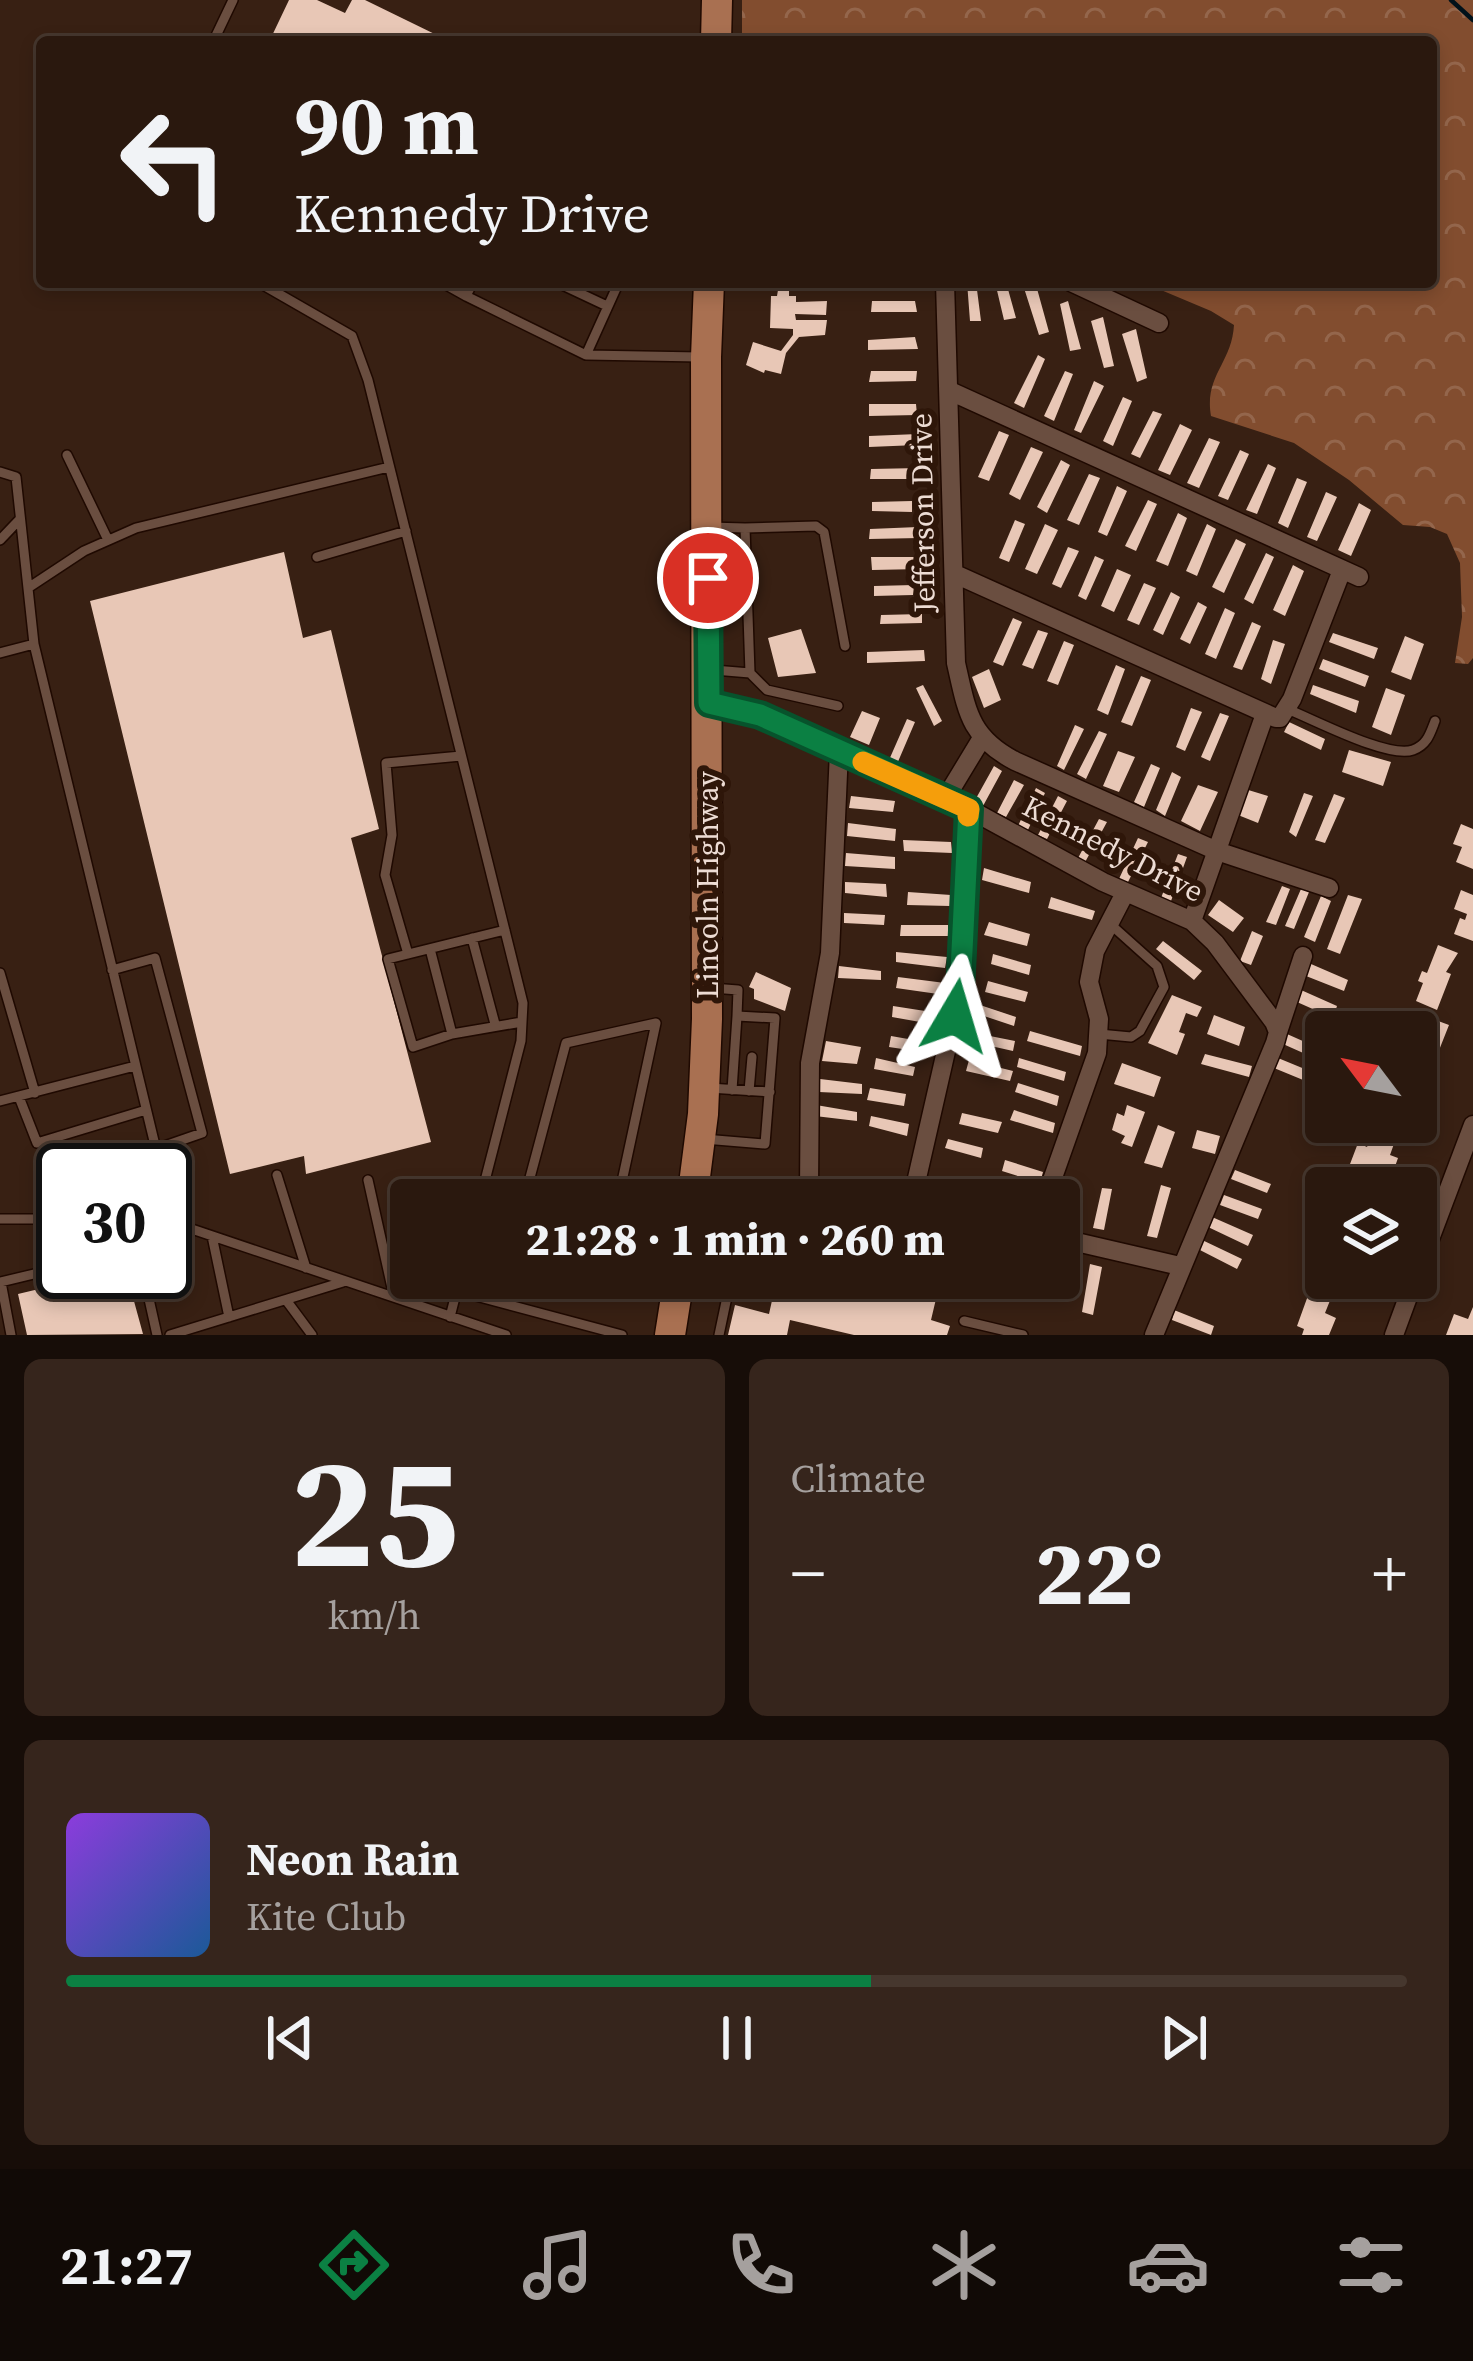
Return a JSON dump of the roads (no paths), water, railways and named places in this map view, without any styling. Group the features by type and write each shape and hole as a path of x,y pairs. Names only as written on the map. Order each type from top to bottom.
{"main road":[{"path":"716,36 717,0"},
{"name":"Lincoln Highway","path":"695,1179 700,1138 718,1088 707,987 709,288"},
{"path":"670,1335 676,1299"}],"street":[{"name":"Jefferson Drive","path":"945,288 956,663 982,738"},
{"path":"1084,288 1159,323"},
{"path":"950,391 1351,574 1280,718 955,574"},
{"name":"Kennedy Drive","path":"709,703 760,715 969,809 1125,893 1192,921 1245,981 1278,1032"},
{"path":"1192,921 1264,713"},
{"path":"946,799 982,738 1015,761 1217,851 1329,888"},
{"path":"809,1179 810,1063 830,953 839,751"},
{"path":"916,1179 960,991 969,809"},
{"path":"1053,1179 1100,1034 1089,974 1095,951 1125,893"},
{"path":"1154,1335 1278,1032 1303,956"},
{"path":"1437,1221 1473,1125"},
{"path":"1080,1243 1180,1267"},
{"path":"1394,1335 1408,1299"}],"lane":[{"path":"216,36 233,0"},
{"path":"268,288 352,336 368,380 523,1003 521,1041 485,1179"},
{"path":"451,288 586,355 706,357"},
{"path":"466,296 470,288"},
{"path":"569,288 607,306"},
{"path":"586,355 616,288"},
{"path":"67,455 108,540"},
{"path":"28,588 108,540 188,514 389,466"},
{"path":"0,472 16,477 34,644 154,1143"},
{"path":"0,540 20,519"},
{"path":"707,527 815,526 824,532 845,646"},
{"path":"746,528 750,673"},
{"path":"317,557 406,531"},
{"path":"708,578 747,574"},
{"path":"0,653 34,644"},
{"path":"709,670 750,673 767,690 838,706"},
{"path":"760,715 767,690"},
{"path":"1287,709 1394,752 1418,749 1428,741 1436,721"},
{"path":"408,954 385,875 392,835 386,763 461,757"},
{"path":"1100,1034 1131,1037 1140,1030 1163,987 1157,966 1109,923"},
{"path":"505,931 388,959 413,1047 494,1024 522,1022"},
{"path":"472,938 494,1024"},
{"path":"430,949 452,1034"},
{"path":"112,970 155,958 202,1133 173,1143"},
{"path":"0,973 34,1093"},
{"path":"707,987 738,990 737,1016 718,1088 770,1092"},
{"path":"700,1138 765,1144 776,1018 737,1016"},
{"path":"753,1033 754,1017"},
{"path":"530,1179 566,1043 656,1022 622,1179"},
{"path":"749,1091 752,1057"},
{"path":"0,1102 136,1066"},
{"path":"19,1096 38,1143 146,1110"},
{"path":"277,1175 306,1268"},
{"path":"368,1180 390,1279"},
{"path":"0,1219 36,1219"},
{"path":"192,1230 390,1296"},
{"path":"212,1236 229,1317"},
{"path":"11,1335 1,1282 36,1274"},
{"path":"170,1335 345,1281"},
{"path":"149,1299 157,1335"},
{"path":"400,1299 506,1335"},
{"path":"450,1317 455,1299"},
{"path":"487,1299 622,1335"},
{"path":"719,1335 727,1299"},
{"path":"286,1300 312,1335"},
{"path":"964,1321 1022,1335"}],"waterway":[{"path":"1451,0 1473,20"}]}
